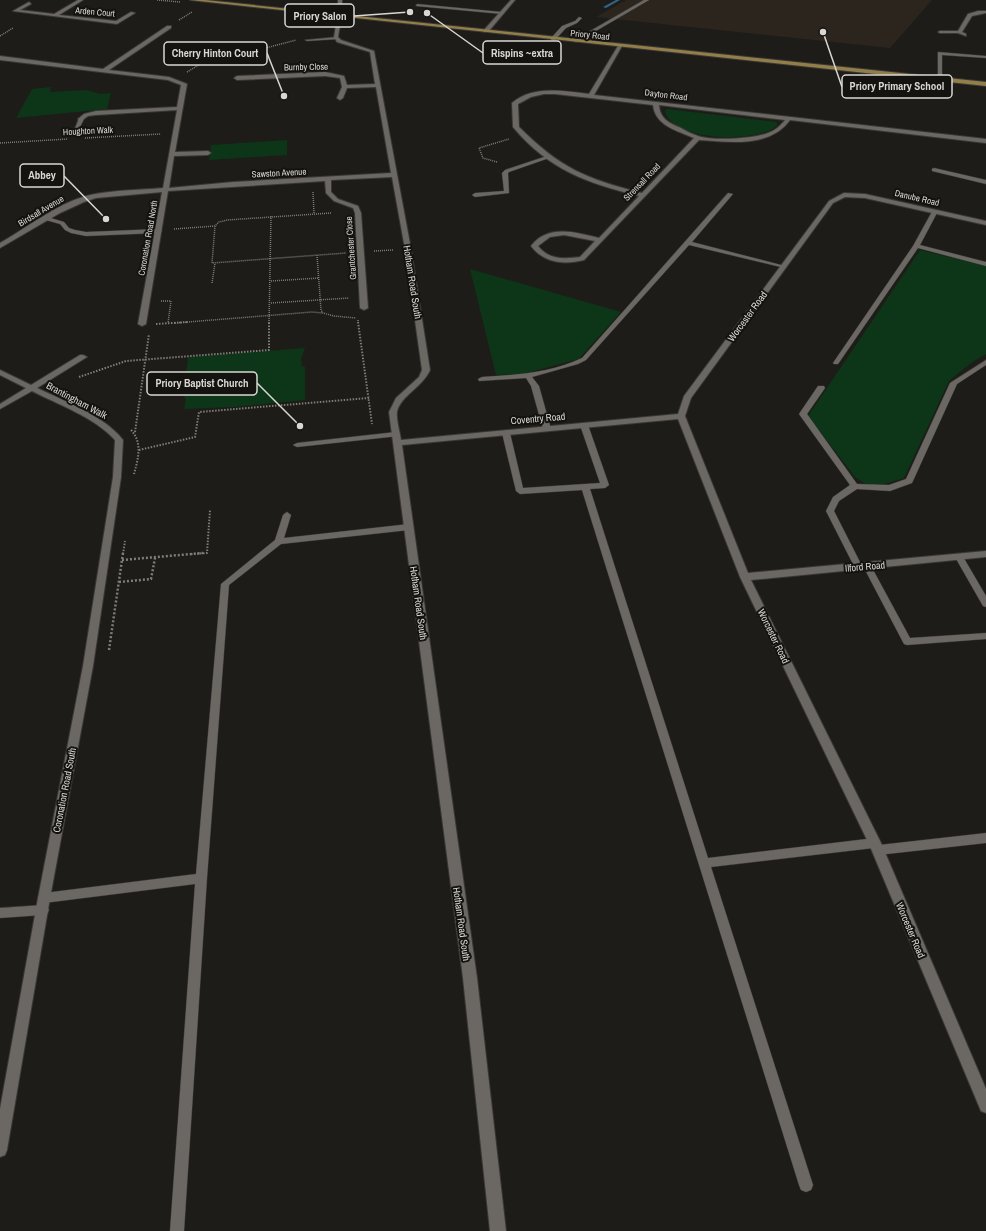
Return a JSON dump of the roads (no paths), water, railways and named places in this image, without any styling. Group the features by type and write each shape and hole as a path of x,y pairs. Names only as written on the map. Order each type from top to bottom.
{"street":[{"name":"Arden Court","path":"54,16 81,0"},
{"name":"Priory Road","path":"192,0 986,84"},
{"path":"337,38 338,25 345,16 340,6 340,0"},
{"path":"486,31 513,0"},
{"name":"Arden Court","path":"30,3 15,11 117,23 133,13"},
{"path":"320,13 340,6"},
{"path":"940,32 962,34 967,18 970,14 976,12 986,12"},
{"path":"0,58 104,71 169,27"},
{"name":"Hotham Road South","path":"337,38 339,41 352,46 372,51 408,249 426,370 423,378 399,400 393,412 470,978 498,1231"},
{"path":"591,96 620,46"},
{"name":"Coronation Road North","path":"104,71 173,80 184,84 142,324"},
{"name":"Burnby Close","path":"237,78 325,74 342,77 345,87"},
{"path":"340,98 345,87 378,85"},
{"name":"Dayton Road","path":"642,195 593,182 562,166 538,150 516,127 515,103 527,96 541,92 656,103 986,140"},
{"path":"656,103 657,113 665,123 698,138 725,140 752,139 772,134 783,126 789,118"},
{"path":"81,119 86,115 96,113 180,108"},
{"name":"Strensall Road","path":"599,240 568,233 556,233 539,239 534,246 539,254 562,261 582,258 698,138"},
{"path":"172,154 208,153"},
{"name":"Sawston Avenue","path":"166,189 328,183 394,175"},
{"name":"Grantchester Close","path":"328,183 328,192 336,200 356,207 364,308"},
{"name":"Birdsall Avenue","path":"0,246 44,218 77,201 95,196 166,189"},
{"name":"Danube Road","path":"844,195 878,198 986,223"},
{"name":"Worcester Road","path":"844,195 831,202 687,398 681,416 745,577 876,847 986,1106"},
{"name":"Brantingham Walk","path":"0,407 83,357"},
{"name":"Brantingham Walk","path":"0,372 91,418 111,431"},
{"name":"Coventry Road","path":"397,438 547,429 681,416"},
{"name":"Coronation Road South","path":"0,1150 43,904 88,666 117,477 119,440 111,431"},
{"name":"Ilford Road","path":"745,577 986,554"}],"lane":[{"path":"575,41 647,0"},
{"path":"417,5 502,13"},
{"path":"553,38 564,27 576,22 580,18"},
{"path":"307,40 337,38"},
{"path":"940,79 940,53 986,57"},
{"path":"76,130 81,119"},
{"path":"475,195 507,192 505,173 507,171 549,157"},
{"path":"934,170 986,182"},
{"path":"482,379 528,376 576,363 584,359 730,194"},
{"path":"836,363 916,246 935,211"},
{"path":"44,218 62,223 73,232 86,234 159,230"},
{"path":"688,243 783,268"},
{"path":"916,246 986,264"},
{"path":"986,362 954,383 909,481 890,488 856,486 836,499 830,511 907,642 986,636"},
{"path":"528,376 535,386 547,429"},
{"path":"821,388 804,414 856,486"},
{"path":"506,432 520,491 605,485 584,425"},
{"path":"297,445 374,436 397,438"},
{"path":"585,487 806,1185"},
{"path":"279,541 287,516"},
{"path":"177,1231 201,878 225,584 279,541 409,528"},
{"path":"959,557 986,604"},
{"path":"704,863 986,838"},
{"path":"0,913 43,904 201,878"}],"waterway":[{"path":"605,7 618,0"}],"place":[{"name":"Priory Salon","path":"410,12"},
{"name":"Rispins ~extra","path":"427,13"},
{"name":"Priory Primary School","path":"823,32"},
{"name":"Cherry Hinton Court","path":"284,96"},
{"name":"Abbey","path":"106,219"},
{"name":"Priory Baptist Church","path":"300,426"}]}
